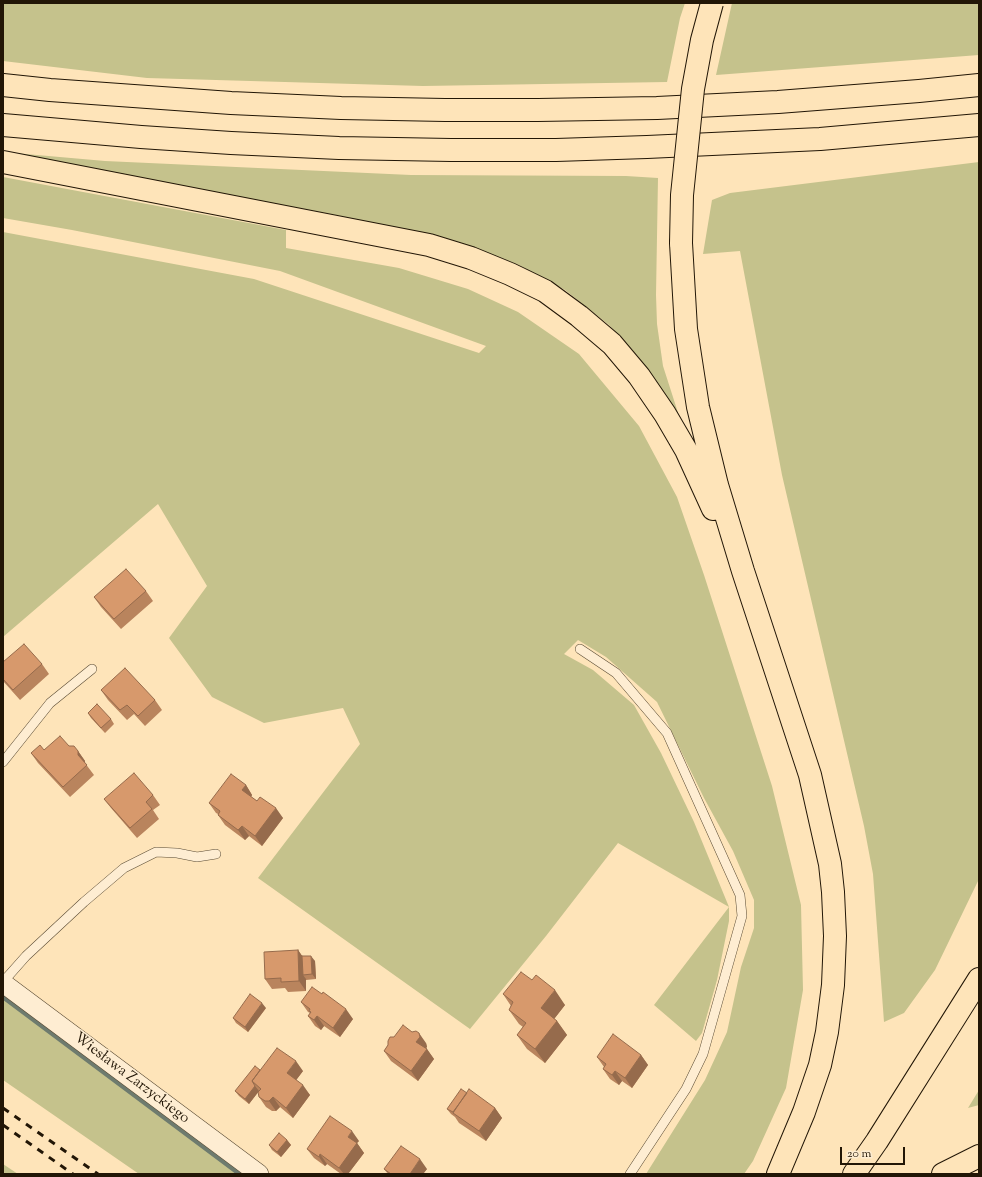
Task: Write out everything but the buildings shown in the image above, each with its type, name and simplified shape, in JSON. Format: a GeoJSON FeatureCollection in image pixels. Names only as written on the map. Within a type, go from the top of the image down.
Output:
{"type":"FeatureCollection","features":[{"type":"Feature","properties":{"kind":"highway"},"geometry":{"type":"LineString","coordinates":[[712,3],[702,40],[693,89],[682,195],[681,243],[686,330],[698,407],[717,485],[743,571],[810,775],[830,864],[833,892],[835,936],[832,985],[824,1045],[820,1064],[804,1112],[778,1174]]}},
{"type":"Feature","properties":{"kind":"highway"},"geometry":{"type":"LineString","coordinates":[[3,85],[50,90],[231,103],[357,108],[538,110],[657,108],[778,102],[912,92],[979,85]]}},
{"type":"Feature","properties":{"kind":"highway"},"geometry":{"type":"LineString","coordinates":[[3,125],[141,138],[338,148],[451,150],[647,148],[812,140],[979,125]]}},
{"type":"Feature","properties":{"kind":"highway"},"geometry":{"type":"LineString","coordinates":[[3,162],[429,245],[471,258],[510,274],[545,291],[579,316],[612,344],[639,376],[665,414],[686,450],[743,571]]}},
{"type":"Feature","properties":{"kind":"highway"},"geometry":{"type":"LineString","coordinates":[[854,1174],[877,1141],[979,979]]}},
{"type":"Feature","properties":{"kind":"highway"},"geometry":{"type":"LineString","coordinates":[[943,1174],[979,1156]]}},
{"type":"Feature","properties":{"kind":"street","name":"Wiesława Zarzyckiego"},"geometry":{"type":"LineString","coordinates":[[3,983],[258,1174]]}},
{"type":"Feature","properties":{"kind":"lane"},"geometry":{"type":"LineString","coordinates":[[580,650],[616,673],[666,733],[740,895],[742,916],[702,1054],[686,1089],[630,1174]]}},
{"type":"Feature","properties":{"kind":"lane"},"geometry":{"type":"LineString","coordinates":[[3,762],[50,703],[92,669]]}},
{"type":"Feature","properties":{"kind":"lane"},"geometry":{"type":"LineString","coordinates":[[3,983],[32,951],[84,902],[124,868],[156,852],[177,853],[197,857],[216,854]]}},
{"type":"Feature","properties":{"kind":"shaded area"},"geometry":{"type":"Polygon","coordinates":[[[3,3],[685,3],[680,18],[667,82],[423,86],[147,78],[3,61],[3,3]]]}},
{"type":"Feature","properties":{"kind":"shaded area"},"geometry":{"type":"Polygon","coordinates":[[[732,3],[979,3],[979,55],[716,75],[732,3]]]}},
{"type":"Feature","properties":{"kind":"shaded area"},"geometry":{"type":"Polygon","coordinates":[[[3,152],[105,161],[411,175],[626,176],[658,178],[657,324],[663,366],[681,422],[664,392],[646,367],[609,325],[565,290],[517,264],[445,239],[341,216],[3,152]]]}},
{"type":"Feature","properties":{"kind":"shaded area"},"geometry":{"type":"Polygon","coordinates":[[[979,162],[979,879],[935,970],[904,1013],[884,1022],[873,874],[864,826],[782,475],[740,251],[703,254],[712,200],[730,193],[979,162]]]}},
{"type":"Feature","properties":{"kind":"shaded area"},"geometry":{"type":"Polygon","coordinates":[[[3,177],[286,230],[286,248],[399,268],[468,289],[518,312],[579,354],[639,426],[677,497],[704,575],[772,786],[801,905],[803,990],[786,1088],[753,1161],[744,1174],[646,1174],[705,1080],[727,1032],[741,967],[754,928],[754,900],[733,851],[704,798],[657,702],[606,657],[578,640],[564,654],[593,670],[634,705],[661,753],[694,822],[729,907],[618,843],[546,936],[470,1029],[258,878],[360,744],[343,708],[264,723],[212,697],[169,638],[207,586],[158,504],[3,637],[3,232],[254,279],[479,353],[486,346],[280,271],[3,218],[3,177]]]}},
{"type":"Feature","properties":{"kind":"shaded area"},"geometry":{"type":"Polygon","coordinates":[[[729,907],[729,921],[717,980],[702,1033],[696,1041],[654,1005],[729,907]]]}},
{"type":"Feature","properties":{"kind":"shaded area"},"geometry":{"type":"Polygon","coordinates":[[[3,983],[259,1174],[139,1174],[3,1080],[3,983]]]}},
{"type":"Feature","properties":{"kind":"shaded area"},"geometry":{"type":"Polygon","coordinates":[[[979,1090],[979,1105],[968,1108],[979,1090]]]}},
{"type":"Feature","properties":{"kind":"shaded area"},"geometry":{"type":"Polygon","coordinates":[[[3,1164],[18,1174],[3,1174],[3,1164]]]}},
{"type":"Feature","properties":{"kind":"waterway"},"geometry":{"type":"LineString","coordinates":[[3,996],[241,1174]]}},
{"type":"Feature","properties":{"kind":"railway"},"geometry":{"type":"LineString","coordinates":[[3,1108],[98,1174]]}},
{"type":"Feature","properties":{"kind":"railway"},"geometry":{"type":"LineString","coordinates":[[3,1125],[73,1174]]}}]}
